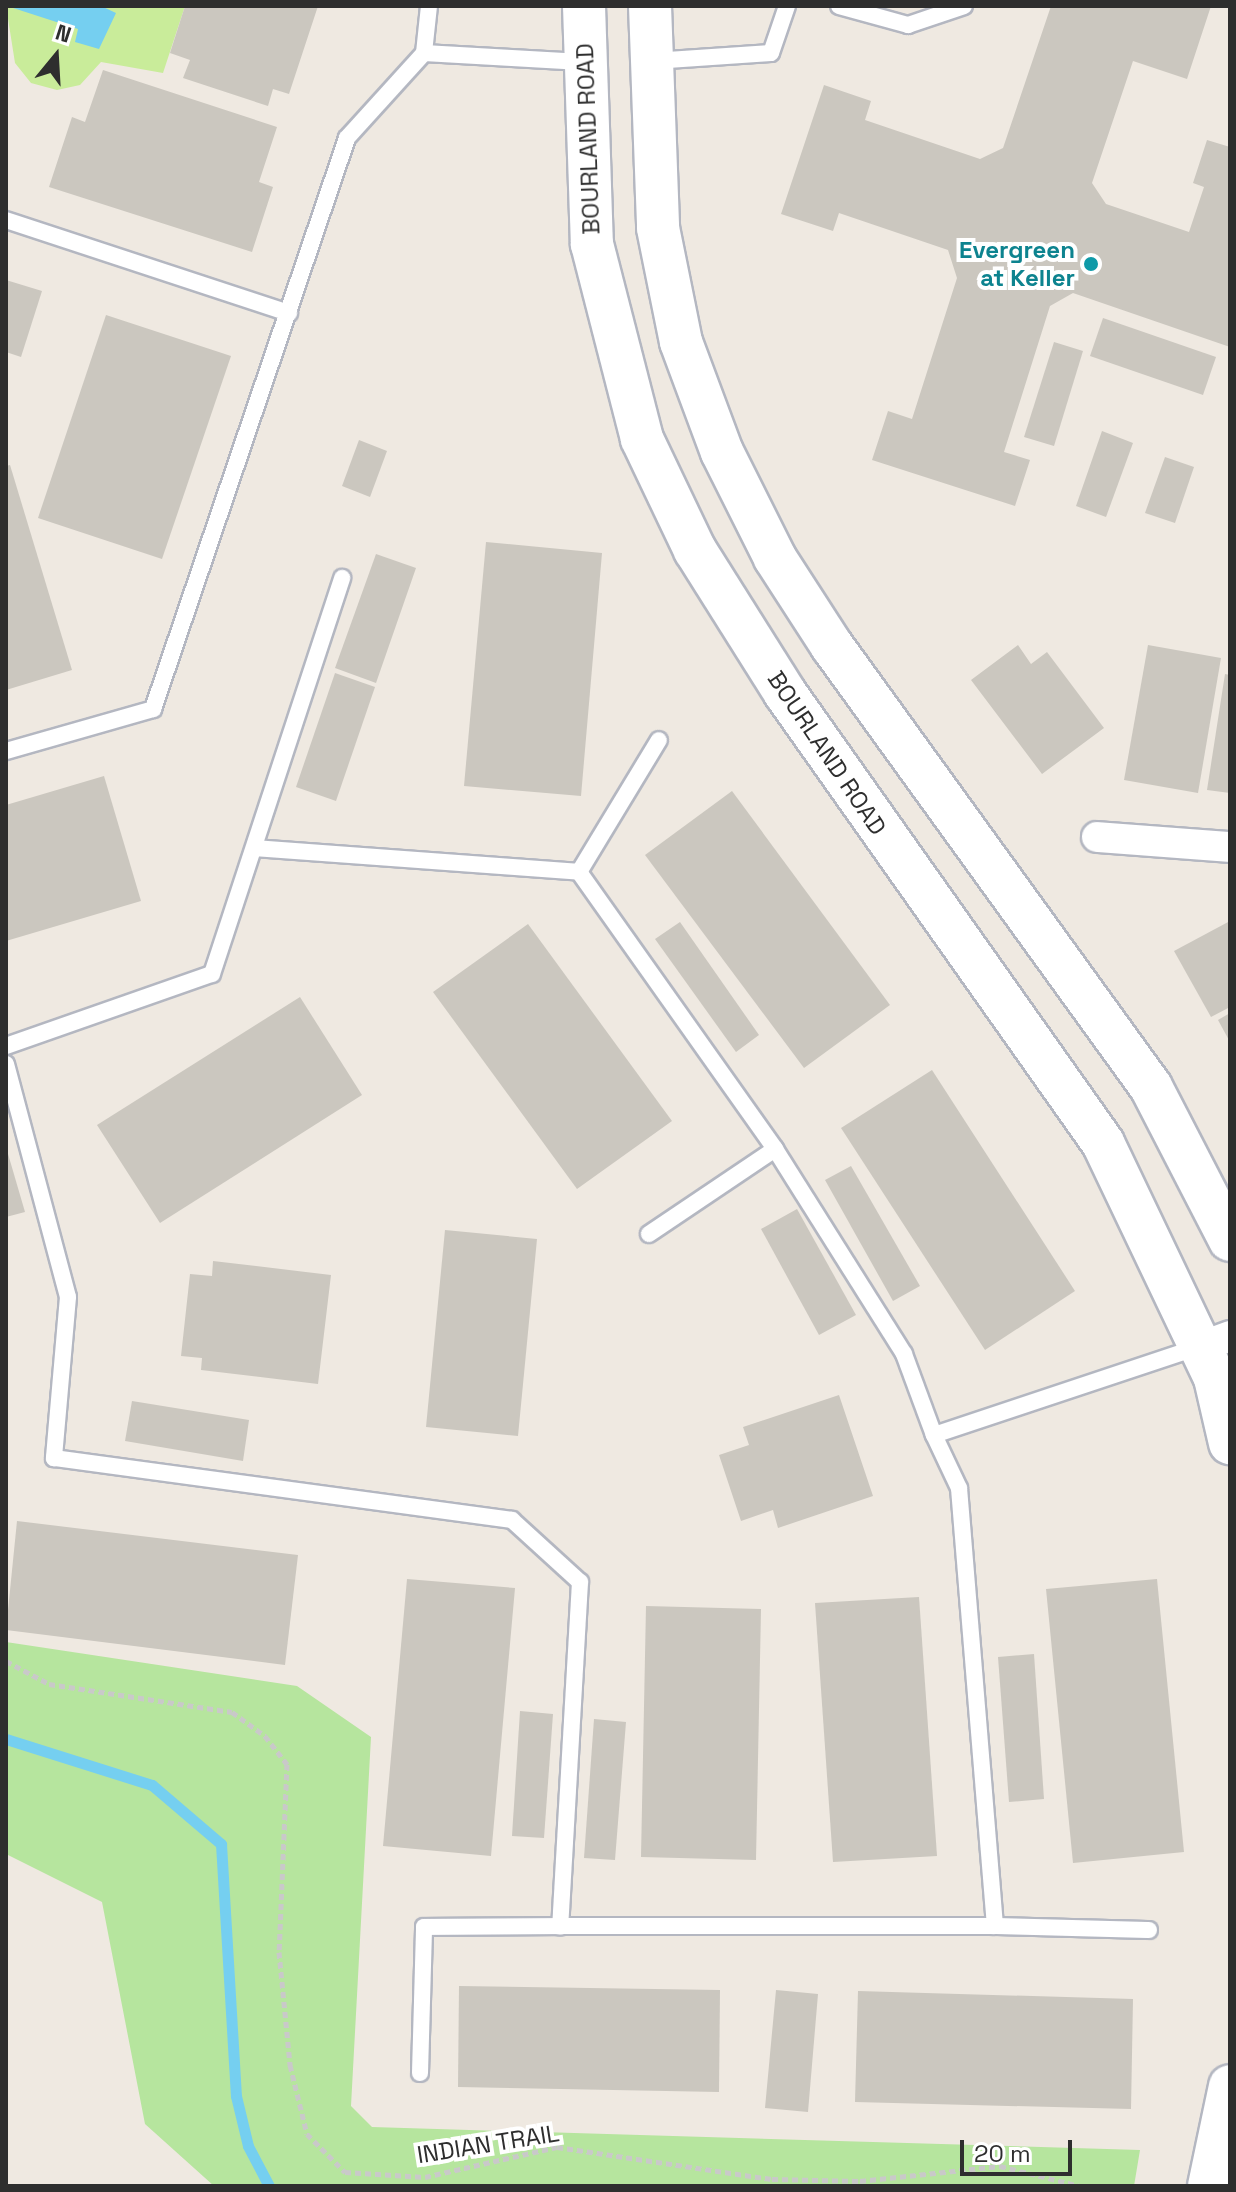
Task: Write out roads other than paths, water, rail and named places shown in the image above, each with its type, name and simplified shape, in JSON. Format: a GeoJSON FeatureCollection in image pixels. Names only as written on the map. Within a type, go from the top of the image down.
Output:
{"type":"FeatureCollection","features":[{"type":"Feature","properties":{"kind":"main road","name":"BOURLAND ROAD"},"geometry":{"type":"LineString","coordinates":[[584,6],[582,62],[590,218],[606,310],[642,439],[695,550],[819,743],[1103,1143],[1215,1341],[1230,1443]]}},
{"type":"Feature","properties":{"kind":"main road"},"geometry":{"type":"LineString","coordinates":[[650,6],[647,62],[658,228],[681,342],[722,452],[775,558],[832,646],[1151,1087],[1230,1240]]}},
{"type":"Feature","properties":{"kind":"main road"},"geometry":{"type":"LineString","coordinates":[[582,62],[647,62]]}},
{"type":"Feature","properties":{"kind":"main road"},"geometry":{"type":"LineString","coordinates":[[1209,2186],[1230,2086]]}},
{"type":"Feature","properties":{"kind":"street"},"geometry":{"type":"LineString","coordinates":[[1097,837],[1230,847]]}},
{"type":"Feature","properties":{"kind":"lane"},"geometry":{"type":"LineString","coordinates":[[6,751],[153,709],[347,138],[424,53],[429,6]]}},
{"type":"Feature","properties":{"kind":"lane"},"geometry":{"type":"LineString","coordinates":[[647,62],[771,53],[787,6]]}},
{"type":"Feature","properties":{"kind":"lane"},"geometry":{"type":"LineString","coordinates":[[839,6],[908,25],[964,6]]}},
{"type":"Feature","properties":{"kind":"lane"},"geometry":{"type":"LineString","coordinates":[[424,53],[582,62]]}},
{"type":"Feature","properties":{"kind":"lane"},"geometry":{"type":"LineString","coordinates":[[6,220],[289,313]]}},
{"type":"Feature","properties":{"kind":"lane"},"geometry":{"type":"LineString","coordinates":[[6,1046],[212,974],[342,578]]}},
{"type":"Feature","properties":{"kind":"lane"},"geometry":{"type":"LineString","coordinates":[[579,872],[659,740]]}},
{"type":"Feature","properties":{"kind":"lane"},"geometry":{"type":"LineString","coordinates":[[255,848],[579,872]]}},
{"type":"Feature","properties":{"kind":"lane"},"geometry":{"type":"LineString","coordinates":[[579,872],[775,1149],[904,1354],[934,1435],[959,1488],[995,1926]]}},
{"type":"Feature","properties":{"kind":"lane"},"geometry":{"type":"LineString","coordinates":[[6,1064],[68,1297],[54,1458],[512,1520],[580,1582],[560,1926]]}},
{"type":"Feature","properties":{"kind":"lane"},"geometry":{"type":"LineString","coordinates":[[649,1234],[775,1149]]}},
{"type":"Feature","properties":{"kind":"lane"},"geometry":{"type":"LineString","coordinates":[[934,1435],[1215,1341]]}},
{"type":"Feature","properties":{"kind":"lane"},"geometry":{"type":"LineString","coordinates":[[420,2073],[424,1927],[995,1926],[1149,1930]]}},
{"type":"Feature","properties":{"kind":"water"},"geometry":{"type":"Polygon","coordinates":[[[7,6],[101,6],[116,13],[99,49],[75,42],[78,29],[7,6]]]}},
{"type":"Feature","properties":{"kind":"waterway"},"geometry":{"type":"LineString","coordinates":[[6,1739],[152,1785],[221,1844],[236,2096],[248,2146],[269,2186]]}},
{"type":"Feature","properties":{"kind":"place","name":"Evergreen at Keller"},"geometry":{"type":"Point","coordinates":[1091,264]}}]}
